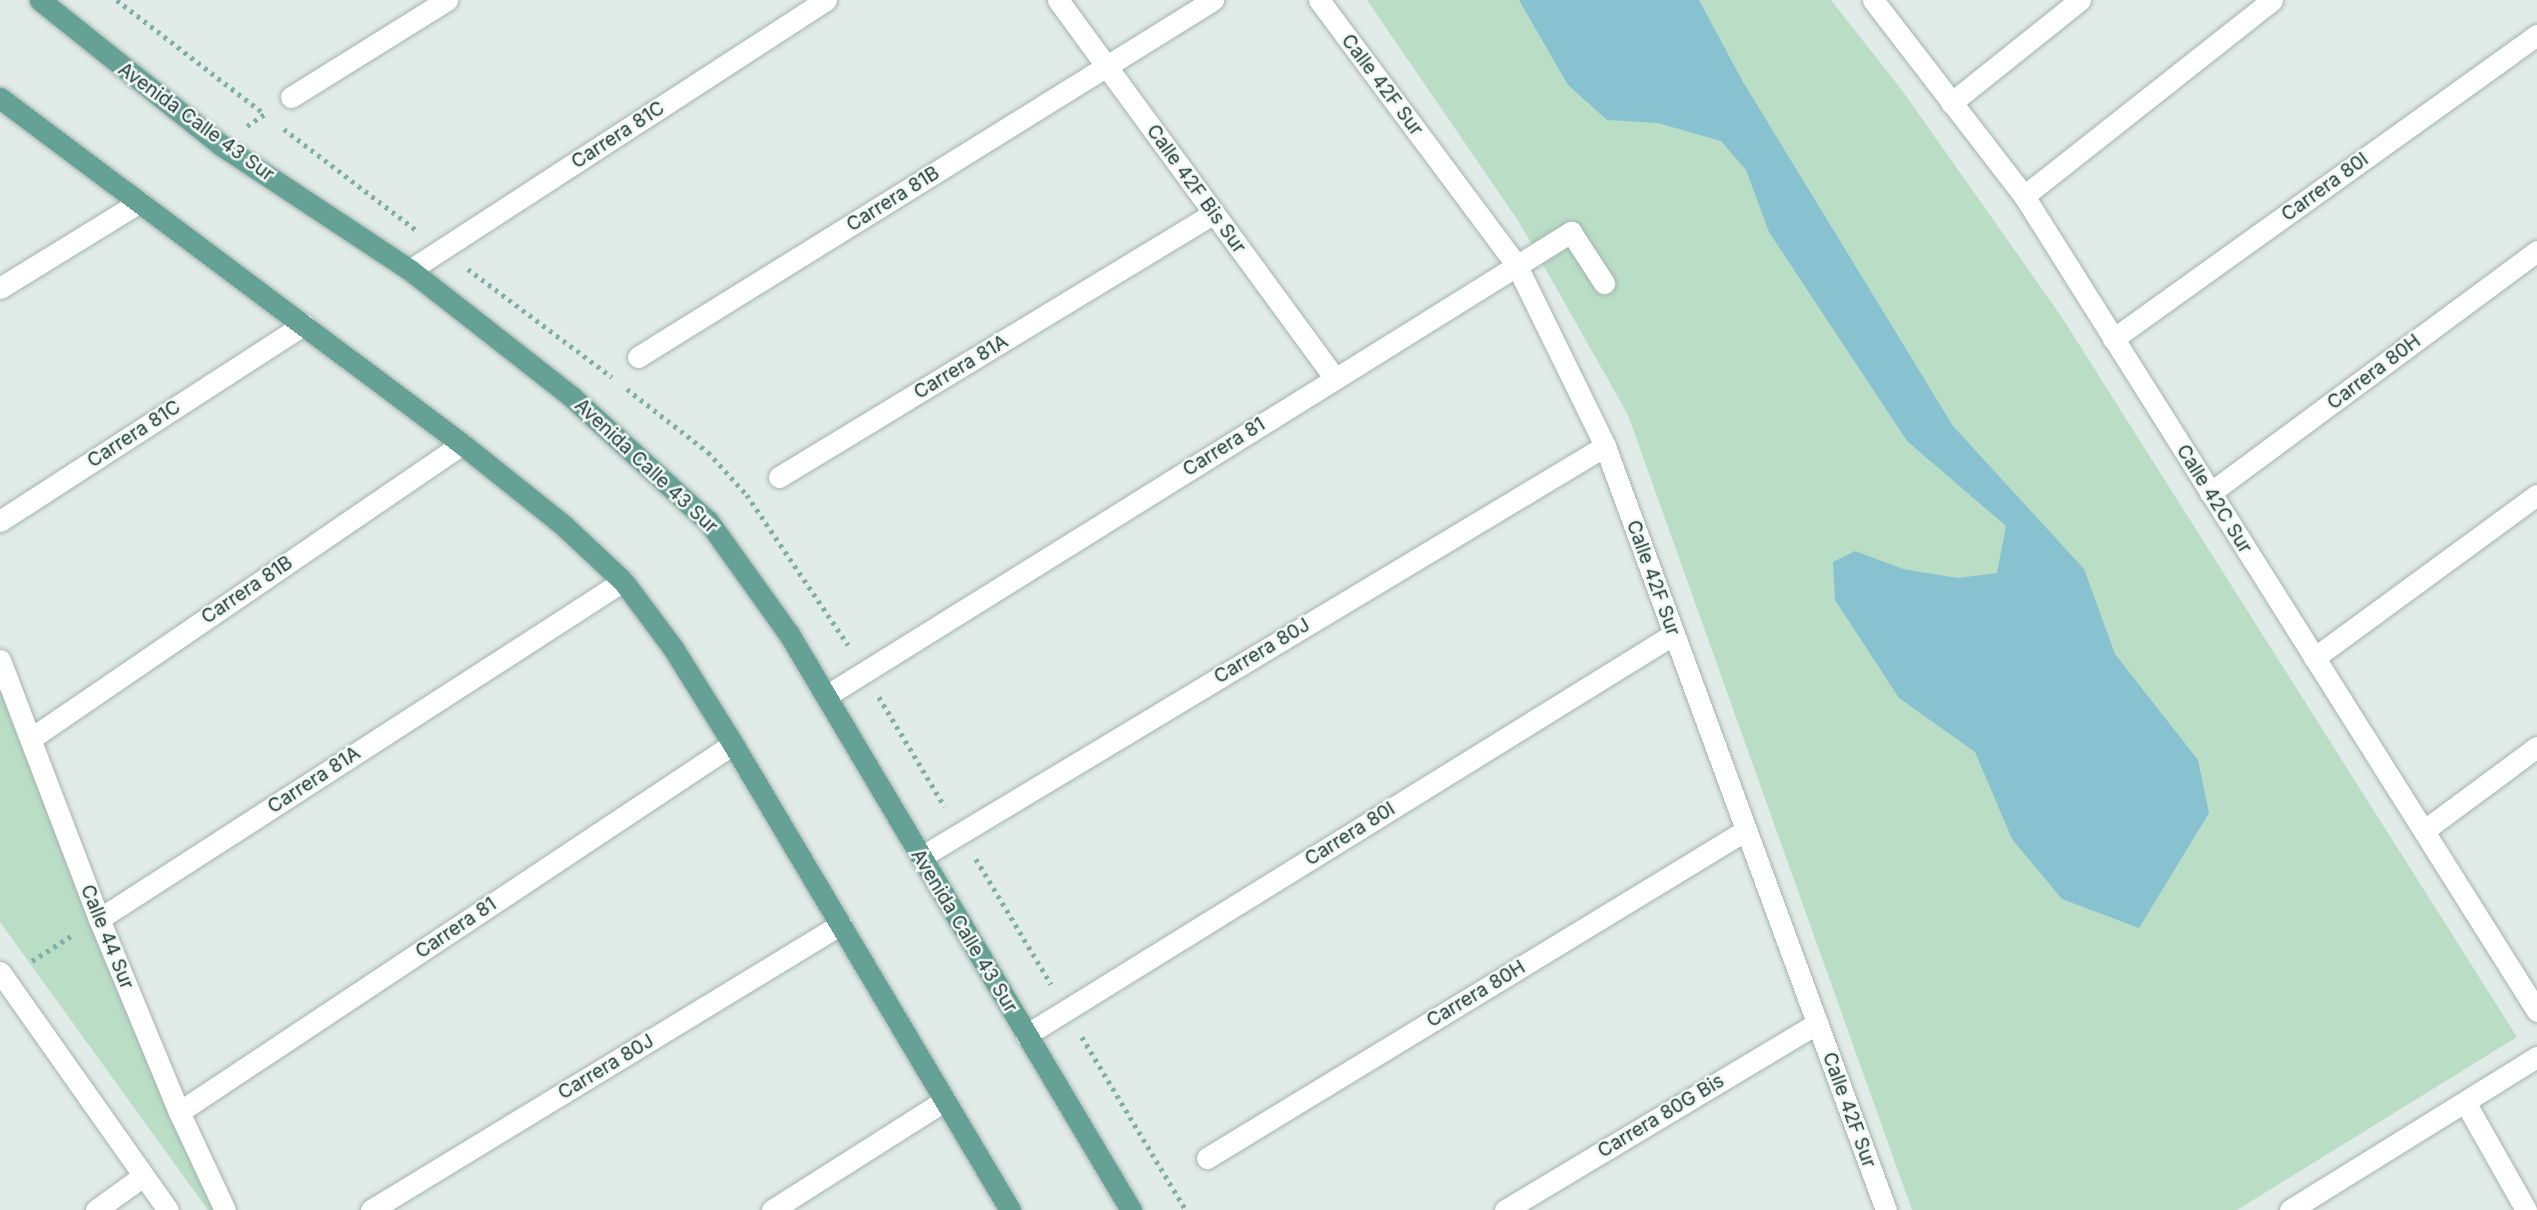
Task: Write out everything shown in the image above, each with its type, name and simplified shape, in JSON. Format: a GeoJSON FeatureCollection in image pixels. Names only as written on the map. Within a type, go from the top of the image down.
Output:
{"type":"FeatureCollection","features":[{"type":"Feature","properties":{"kind":"main road","name":"Avenida Calle 43 Sur"},"geometry":{"type":"LineString","coordinates":[[40,0],[221,145],[410,270],[572,397],[708,521],[748,572],[826,696],[1130,1210]]}},
{"type":"Feature","properties":{"kind":"main road"},"geometry":{"type":"LineString","coordinates":[[0,98],[462,444],[562,524],[623,581],[673,648],[733,744],[1010,1210]]}},
{"type":"Feature","properties":{"kind":"street"},"geometry":{"type":"LineString","coordinates":[[291,97],[447,0]]}},
{"type":"Feature","properties":{"kind":"street","name":"Carrera 81C"},"geometry":{"type":"LineString","coordinates":[[410,270],[826,0]]}},
{"type":"Feature","properties":{"kind":"street","name":"Calle 42F Bis Sur"},"geometry":{"type":"LineString","coordinates":[[1058,0],[1335,378]]}},
{"type":"Feature","properties":{"kind":"street","name":"Carrera 81B"},"geometry":{"type":"LineString","coordinates":[[638,357],[1213,0]]}},
{"type":"Feature","properties":{"kind":"street","name":"Calle 42F Sur"},"geometry":{"type":"LineString","coordinates":[[1319,0],[1517,266],[1605,446],[1886,1210]]}},
{"type":"Feature","properties":{"kind":"street","name":"Calle 42C Sur"},"geometry":{"type":"LineString","coordinates":[[1873,0],[2024,196],[2314,658],[2426,829],[2537,1011]]}},
{"type":"Feature","properties":{"kind":"street"},"geometry":{"type":"LineString","coordinates":[[1951,103],[2080,0]]}},
{"type":"Feature","properties":{"kind":"street"},"geometry":{"type":"LineString","coordinates":[[2024,196],[2272,0]]}},
{"type":"Feature","properties":{"kind":"street","name":"Carrera 80I"},"geometry":{"type":"LineString","coordinates":[[2113,339],[2537,35]]}},
{"type":"Feature","properties":{"kind":"street"},"geometry":{"type":"LineString","coordinates":[[0,288],[140,202]]}},
{"type":"Feature","properties":{"kind":"street","name":"Carrera 81A"},"geometry":{"type":"LineString","coordinates":[[779,477],[1213,213]]}},
{"type":"Feature","properties":{"kind":"street","name":"Carrera 81"},"geometry":{"type":"LineString","coordinates":[[826,696],[1571,232],[1604,283]]}},
{"type":"Feature","properties":{"kind":"street","name":"Carrera 80H"},"geometry":{"type":"LineString","coordinates":[[2210,494],[2537,251]]}},
{"type":"Feature","properties":{"kind":"street","name":"Carrera 81C"},"geometry":{"type":"LineString","coordinates":[[0,521],[304,324]]}},
{"type":"Feature","properties":{"kind":"street","name":"Carrera 81B"},"geometry":{"type":"LineString","coordinates":[[33,737],[462,444]]}},
{"type":"Feature","properties":{"kind":"street","name":"Carrera 80J"},"geometry":{"type":"LineString","coordinates":[[921,857],[1605,446]]}},
{"type":"Feature","properties":{"kind":"street"},"geometry":{"type":"LineString","coordinates":[[2314,658],[2537,495]]}},
{"type":"Feature","properties":{"kind":"street","name":"Carrera 81A"},"geometry":{"type":"LineString","coordinates":[[99,919],[623,581]]}},
{"type":"Feature","properties":{"kind":"street","name":"Carrera 80I"},"geometry":{"type":"LineString","coordinates":[[1026,1035],[1674,634]]}},
{"type":"Feature","properties":{"kind":"street","name":"Calle 44 Sur"},"geometry":{"type":"LineString","coordinates":[[0,660],[33,737],[99,919],[178,1112],[225,1210]]}},
{"type":"Feature","properties":{"kind":"street","name":"Carrera 81"},"geometry":{"type":"LineString","coordinates":[[178,1112],[733,744]]}},
{"type":"Feature","properties":{"kind":"street"},"geometry":{"type":"LineString","coordinates":[[2426,829],[2537,747]]}},
{"type":"Feature","properties":{"kind":"street","name":"Carrera 80H"},"geometry":{"type":"LineString","coordinates":[[1207,1158],[1746,830]]}},
{"type":"Feature","properties":{"kind":"street","name":"Carrera 80J"},"geometry":{"type":"LineString","coordinates":[[371,1210],[841,923]]}},
{"type":"Feature","properties":{"kind":"street"},"geometry":{"type":"LineString","coordinates":[[2,975],[167,1210]]}},
{"type":"Feature","properties":{"kind":"street","name":"Carrera 80G Bis"},"geometry":{"type":"LineString","coordinates":[[1505,1210],[1817,1023]]}},
{"type":"Feature","properties":{"kind":"street"},"geometry":{"type":"LineString","coordinates":[[2297,1208],[2537,1057]]}},
{"type":"Feature","properties":{"kind":"street"},"geometry":{"type":"LineString","coordinates":[[772,1210],[946,1100]]}},
{"type":"Feature","properties":{"kind":"street"},"geometry":{"type":"LineString","coordinates":[[2465,1102],[2526,1210]]}},
{"type":"Feature","properties":{"kind":"street"},"geometry":{"type":"LineString","coordinates":[[96,1210],[143,1176]]}},
{"type":"Feature","properties":{"kind":"path"},"geometry":{"type":"LineString","coordinates":[[221,145],[291,97]]}},
{"type":"Feature","properties":{"kind":"path"},"geometry":{"type":"LineString","coordinates":[[572,397],[638,357]]}},
{"type":"Feature","properties":{"kind":"path"},"geometry":{"type":"LineString","coordinates":[[708,521],[779,477]]}},
{"type":"Feature","properties":{"kind":"path"},"geometry":{"type":"LineString","coordinates":[[2,975],[99,919]]}},
{"type":"Feature","properties":{"kind":"green space"},"geometry":{"type":"Polygon","coordinates":[[[1367,0],[1831,0],[1904,93],[2061,316],[2517,1037],[2237,1210],[1912,1210],[1628,415],[1519,222],[1367,0]]]}},
{"type":"Feature","properties":{"kind":"green space"},"geometry":{"type":"Polygon","coordinates":[[[0,660],[225,1210],[208,1210],[0,922],[0,660]]]}},
{"type":"Feature","properties":{"kind":"water"},"geometry":{"type":"Polygon","coordinates":[[[1519,0],[1699,0],[1743,82],[1953,426],[2084,569],[2115,654],[2198,760],[2209,813],[2139,928],[2062,899],[2012,839],[1975,752],[1899,698],[1835,600],[1833,562],[1855,551],[1903,569],[1958,578],[1997,573],[2006,526],[1907,441],[1769,232],[1746,170],[1721,141],[1658,123],[1607,120],[1568,85],[1519,0]]]}}]}
